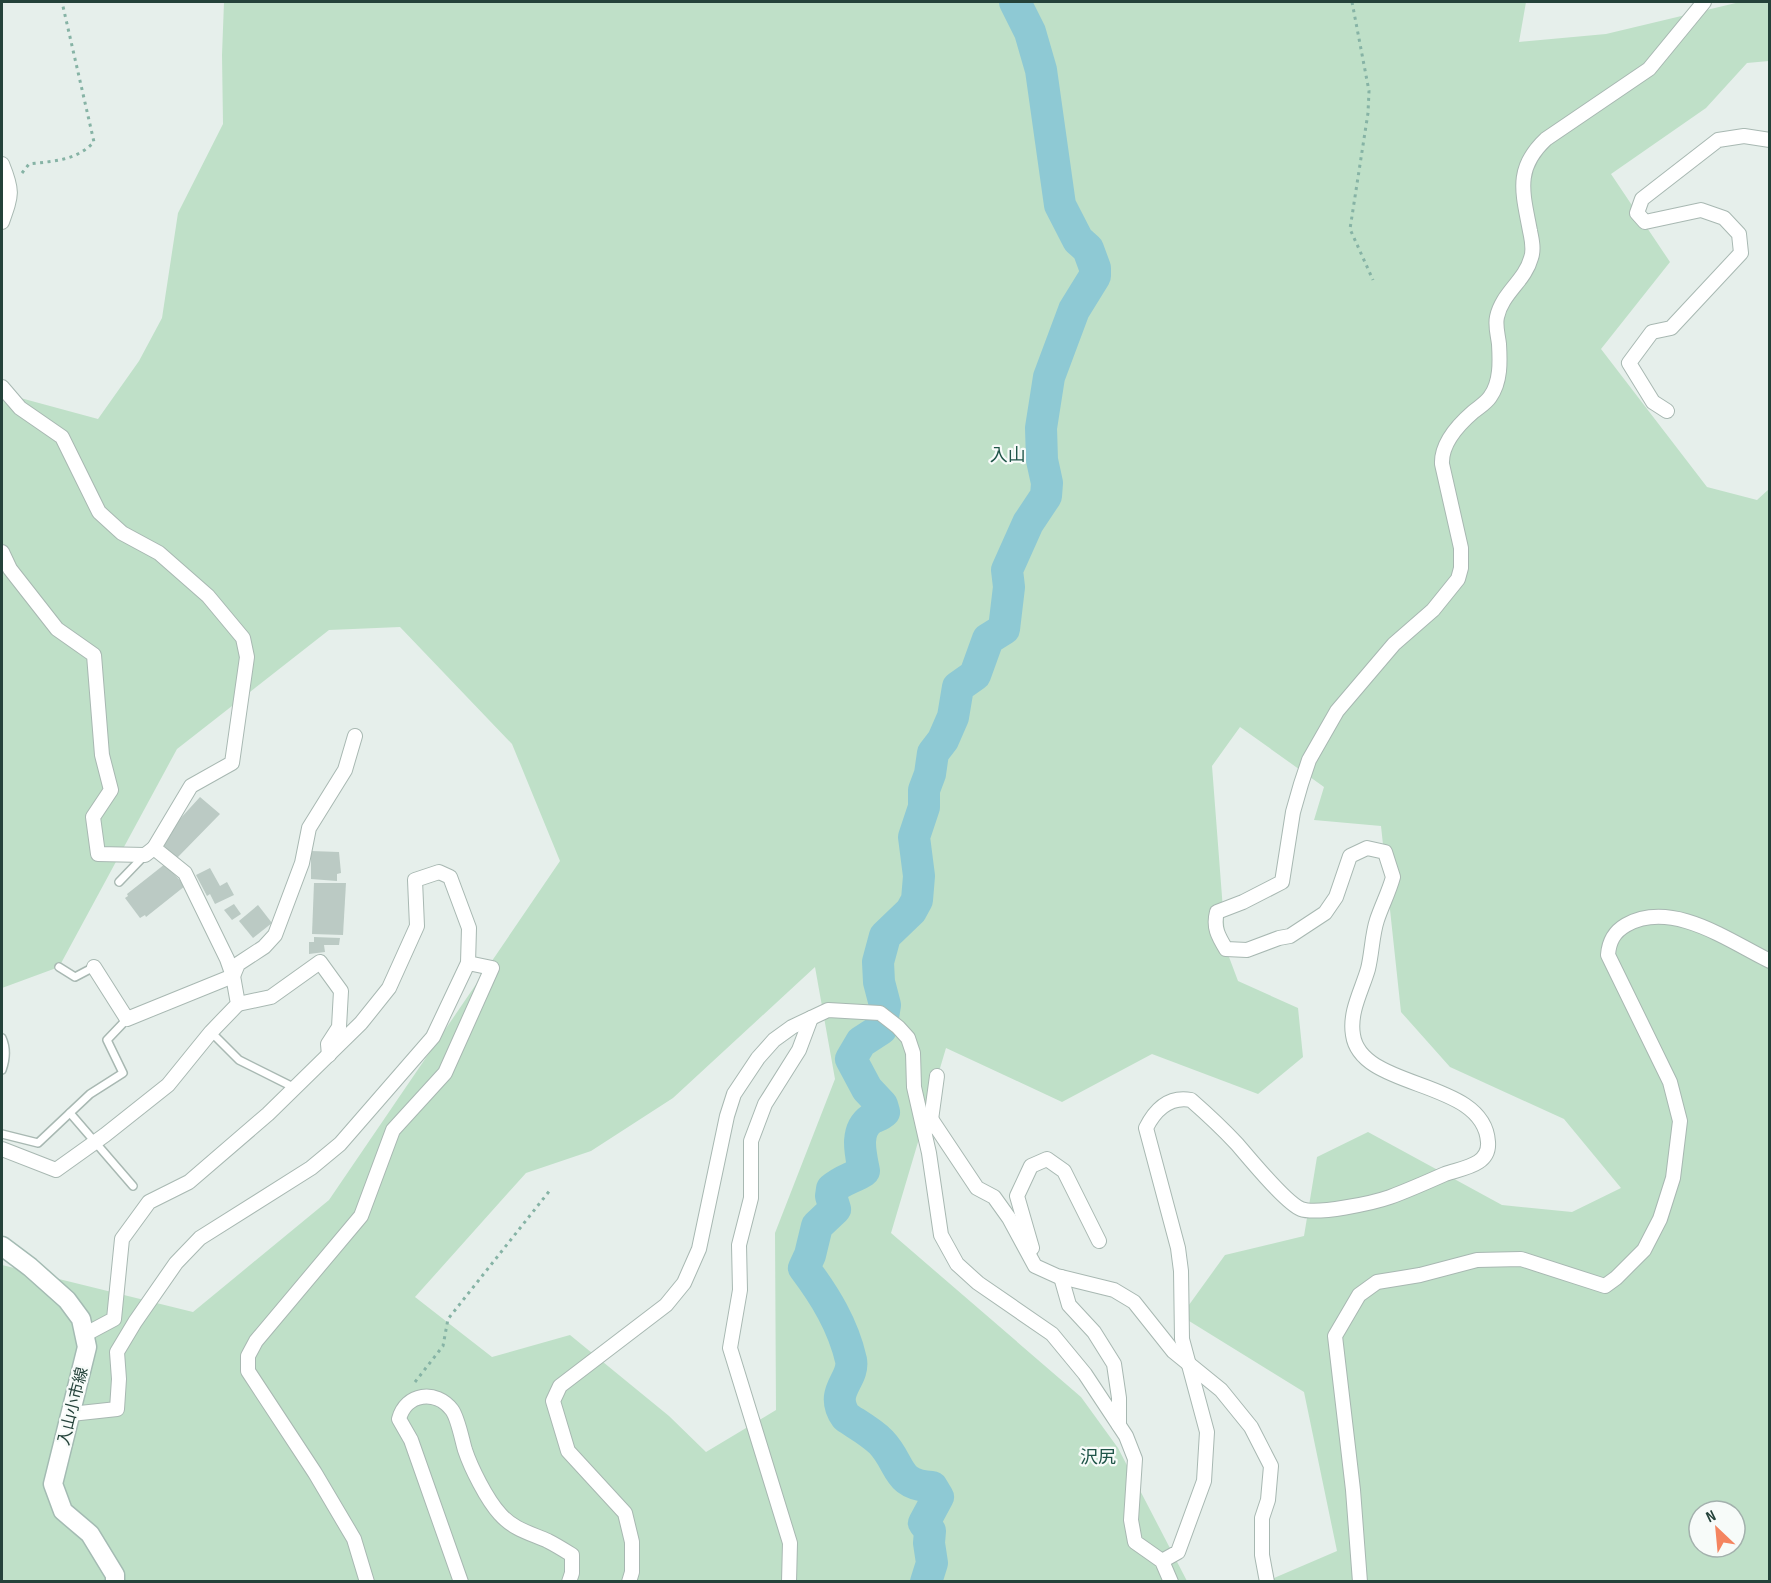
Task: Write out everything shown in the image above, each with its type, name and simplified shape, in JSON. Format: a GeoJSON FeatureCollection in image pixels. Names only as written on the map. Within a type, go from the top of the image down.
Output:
{"type":"FeatureCollection","features":[{"type":"Feature","properties":{"kind":"main road","name":"入山小市線"},"geometry":{"type":"LineString","coordinates":[[2,1246],[67,1299],[81,1319],[87,1347],[53,1484],[63,1511],[90,1534],[115,1575],[115,1581]]}},
{"type":"Feature","properties":{"kind":"street"},"geometry":{"type":"LineString","coordinates":[[1162,1560],[1178,1552],[1204,1481],[1207,1431],[1182,1339],[1181,1271],[1178,1248],[1146,1128],[1151,1117],[1170,1101],[1181,1098],[1191,1100],[1291,1201],[1307,1211],[1320,1211],[1388,1198],[1450,1172],[1471,1166],[1484,1157],[1488,1150],[1487,1134],[1475,1113],[1463,1104],[1430,1088],[1389,1073],[1375,1065],[1364,1055],[1353,1037],[1354,1010],[1368,970],[1377,921],[1393,877],[1385,852],[1367,848],[1350,856],[1336,897],[1325,913],[1290,936],[1247,950],[1226,949],[1216,931],[1215,921],[1217,912],[1243,902],[1282,882],[1293,812],[1301,784],[1310,760],[1337,711],[1394,644],[1432,610],[1458,579],[1461,568],[1461,548],[1442,464],[1442,452],[1460,423],[1490,398],[1496,386],[1500,365],[1496,320],[1498,312],[1504,298],[1526,271],[1532,258],[1531,237],[1522,197],[1522,184],[1524,172],[1533,152],[1546,139],[1649,69],[1704,2]]}},
{"type":"Feature","properties":{"kind":"street"},"geometry":{"type":"LineString","coordinates":[[1667,411],[1653,402],[1629,363],[1652,332],[1671,328],[1741,253],[1739,234],[1724,218],[1701,210],[1645,222],[1637,213],[1642,199],[1718,140],[1744,136],[1765,139],[1770,149]]}},
{"type":"Feature","properties":{"kind":"street"},"geometry":{"type":"LineString","coordinates":[[2,164],[13,183],[10,201],[2,222]]}},
{"type":"Feature","properties":{"kind":"street"},"geometry":{"type":"LineString","coordinates":[[2,198],[13,183]]}},
{"type":"Feature","properties":{"kind":"street"},"geometry":{"type":"LineString","coordinates":[[2,387],[20,408],[62,437],[99,512],[122,533],[159,553],[208,596],[243,638],[247,657],[232,763],[190,786],[150,851]]}},
{"type":"Feature","properties":{"kind":"street"},"geometry":{"type":"LineString","coordinates":[[2,552],[10,569],[57,629],[94,655],[102,755],[111,790],[93,817],[98,854],[150,851],[185,873],[233,976],[238,1004]]}},
{"type":"Feature","properties":{"kind":"street"},"geometry":{"type":"LineString","coordinates":[[94,967],[127,1019],[233,976],[238,964],[264,947],[275,936],[302,863],[309,828],[345,770],[354,736]]}},
{"type":"Feature","properties":{"kind":"street"},"geometry":{"type":"LineString","coordinates":[[71,1414],[117,1408],[119,1379],[117,1352],[176,1263],[200,1238],[311,1168],[340,1144],[433,1037],[468,963],[469,928],[450,877],[439,872],[415,880],[417,926],[388,988],[361,1023],[268,1114],[189,1182],[149,1202],[122,1239],[114,1319],[84,1335]]}},
{"type":"Feature","properties":{"kind":"street"},"geometry":{"type":"LineString","coordinates":[[1360,1581],[1353,1491],[1335,1336],[1359,1295],[1377,1282],[1420,1275],[1477,1260],[1521,1259],[1605,1286],[1616,1278],[1644,1250],[1660,1219],[1673,1178],[1680,1121],[1670,1082],[1608,955],[1612,938],[1622,927],[1641,919],[1655,916],[1667,917],[1702,927],[1770,961]]}},
{"type":"Feature","properties":{"kind":"street"},"geometry":{"type":"LineString","coordinates":[[2,1149],[56,1170],[168,1085],[211,1032],[238,1004],[271,997],[320,962],[341,991],[339,1027],[328,1044],[329,1055]]}},
{"type":"Feature","properties":{"kind":"street"},"geometry":{"type":"LineString","coordinates":[[367,1581],[354,1539],[315,1473],[248,1371],[248,1356],[256,1341],[361,1216],[393,1130],[446,1073],[492,968],[468,963]]}},
{"type":"Feature","properties":{"kind":"street"},"geometry":{"type":"LineString","coordinates":[[629,1581],[632,1572],[632,1542],[625,1513],[568,1451],[553,1401],[555,1394],[560,1386],[666,1305],[684,1283],[699,1249],[734,1094],[758,1058],[774,1040],[828,1010],[880,1013],[908,1038],[913,1053],[914,1088],[928,1147],[941,1235],[957,1264],[978,1283],[1052,1334],[1085,1374],[1126,1436],[1135,1460],[1131,1520],[1135,1542],[1162,1560],[1171,1581]]}},
{"type":"Feature","properties":{"kind":"street"},"geometry":{"type":"LineString","coordinates":[[789,1581],[789,1543],[730,1348],[740,1290],[739,1245],[751,1198],[750,1141],[765,1104],[799,1050],[811,1018]]}},
{"type":"Feature","properties":{"kind":"street"},"geometry":{"type":"LineString","coordinates":[[928,1147],[937,1076]]}},
{"type":"Feature","properties":{"kind":"street"},"geometry":{"type":"LineString","coordinates":[[931,1119],[978,1188],[994,1197],[1009,1218],[1035,1266],[1061,1277],[1114,1290],[1134,1302],[1173,1351],[1221,1390],[1251,1427],[1271,1466],[1268,1500],[1262,1518],[1262,1555],[1267,1581]]}},
{"type":"Feature","properties":{"kind":"street"},"geometry":{"type":"LineString","coordinates":[[1027,1253],[1032,1248],[1017,1196],[1031,1166],[1047,1159],[1064,1171],[1099,1241]]}},
{"type":"Feature","properties":{"kind":"street"},"geometry":{"type":"LineString","coordinates":[[1061,1277],[1069,1305],[1094,1332],[1114,1364],[1119,1398],[1119,1426]]}},
{"type":"Feature","properties":{"kind":"street"},"geometry":{"type":"LineString","coordinates":[[461,1581],[411,1440],[399,1419],[406,1405],[421,1396],[432,1396],[453,1411],[467,1458],[500,1514],[519,1530],[548,1541],[572,1555],[572,1573],[569,1581]]}},
{"type":"Feature","properties":{"kind":"lane"},"geometry":{"type":"LineString","coordinates":[[119,882],[150,851]]}},
{"type":"Feature","properties":{"kind":"lane"},"geometry":{"type":"LineString","coordinates":[[59,968],[75,977],[94,967]]}},
{"type":"Feature","properties":{"kind":"lane"},"geometry":{"type":"LineString","coordinates":[[2,1134],[38,1143],[90,1094],[123,1073],[107,1040],[127,1019]]}},
{"type":"Feature","properties":{"kind":"lane"},"geometry":{"type":"LineString","coordinates":[[211,1032],[239,1060],[295,1088]]}},
{"type":"Feature","properties":{"kind":"lane"},"geometry":{"type":"LineString","coordinates":[[2,1038],[6,1060],[2,1070]]}},
{"type":"Feature","properties":{"kind":"lane"},"geometry":{"type":"LineString","coordinates":[[70,1113],[133,1186]]}},
{"type":"Feature","properties":{"kind":"path"},"geometry":{"type":"LineString","coordinates":[[13,183],[29,164],[69,159],[88,149],[94,142],[62,2]]}},
{"type":"Feature","properties":{"kind":"path"},"geometry":{"type":"LineString","coordinates":[[1352,2],[1369,91],[1368,113],[1350,230],[1373,280]]}},
{"type":"Feature","properties":{"kind":"path"},"geometry":{"type":"LineString","coordinates":[[410,1388],[443,1346],[448,1319],[550,1190]]}},
{"type":"Feature","properties":{"kind":"green space"},"geometry":{"type":"Polygon","coordinates":[[[224,2],[1526,2],[1519,42],[1606,34],[1740,2],[1769,2],[1769,61],[1747,63],[1706,108],[1611,174],[1670,262],[1601,349],[1707,487],[1757,500],[1769,489],[1769,1581],[1267,1581],[1337,1551],[1304,1392],[1181,1316],[1225,1255],[1304,1236],[1317,1157],[1368,1132],[1502,1205],[1572,1212],[1621,1188],[1564,1119],[1450,1067],[1401,1012],[1381,826],[1314,820],[1324,787],[1240,727],[1212,766],[1226,949],[1238,981],[1298,1008],[1303,1057],[1258,1094],[1152,1054],[1062,1102],[946,1048],[891,1233],[1081,1397],[1118,1448],[1187,1581],[2,1581],[2,1265],[193,1312],[329,1200],[560,861],[512,744],[400,627],[329,630],[177,749],[59,967],[2,988],[2,393],[98,419],[139,361],[162,318],[178,213],[223,124],[224,2]],[[815,967],[673,1098],[591,1151],[526,1173],[415,1297],[492,1357],[570,1335],[669,1416],[706,1452],[776,1410],[775,1233],[835,1079],[815,967]]]}},
{"type":"Feature","properties":{"kind":"building"},"geometry":{"type":"Polygon","coordinates":[[[200,797],[220,814],[177,858],[162,844],[172,833],[169,831],[200,797]]]}},
{"type":"Feature","properties":{"kind":"building"},"geometry":{"type":"Polygon","coordinates":[[[311,851],[339,852],[341,873],[337,874],[337,881],[311,879],[311,851]]]}},
{"type":"Feature","properties":{"kind":"building"},"geometry":{"type":"Polygon","coordinates":[[[165,864],[185,886],[146,917],[145,915],[140,918],[125,898],[165,864]]]}},
{"type":"Feature","properties":{"kind":"building"},"geometry":{"type":"Polygon","coordinates":[[[210,868],[220,886],[227,882],[234,895],[215,904],[210,894],[207,896],[196,875],[210,868]]]}},
{"type":"Feature","properties":{"kind":"building"},"geometry":{"type":"Polygon","coordinates":[[[314,883],[346,883],[343,935],[312,934],[314,883]]]}},
{"type":"Feature","properties":{"kind":"building"},"geometry":{"type":"Polygon","coordinates":[[[234,904],[241,914],[232,920],[224,910],[234,904]]]}},
{"type":"Feature","properties":{"kind":"building"},"geometry":{"type":"Polygon","coordinates":[[[258,905],[272,923],[253,938],[239,921],[258,905]]]}},
{"type":"Feature","properties":{"kind":"building"},"geometry":{"type":"Polygon","coordinates":[[[314,937],[340,938],[339,945],[324,945],[325,952],[309,954],[309,942],[314,942],[314,937]]]}},
{"type":"Feature","properties":{"kind":"waterway"},"geometry":{"type":"LineString","coordinates":[[926,1582],[932,1563],[930,1531],[924,1523],[938,1497],[932,1487],[920,1485],[905,1478],[881,1442],[846,1417],[840,1400],[851,1367],[848,1347],[832,1311],[804,1268],[810,1255],[817,1226],[835,1209],[831,1196],[832,1189],[864,1171],[860,1144],[862,1130],[871,1119],[884,1112],[882,1105],[867,1089],[851,1059],[861,1042],[881,1029],[885,1005],[879,982],[878,962],[885,936],[911,911],[917,900],[919,876],[914,837],[924,807],[924,790],[930,774],[933,753],[943,740],[953,717],[958,687],[975,675],[988,639],[1004,629],[1009,587],[1007,570],[1028,523],[1046,496],[1047,483],[1042,460],[1041,428],[1049,377],[1074,310],[1095,276],[1095,268],[1088,249],[1078,240],[1060,205],[1041,70],[1030,32],[1015,2]]}},
{"type":"Feature","properties":{"kind":"district","name":"入山"},"geometry":{"type":"Point","coordinates":[1008,455]}},
{"type":"Feature","properties":{"kind":"district","name":"沢尻"},"geometry":{"type":"Point","coordinates":[1098,1457]}}]}
